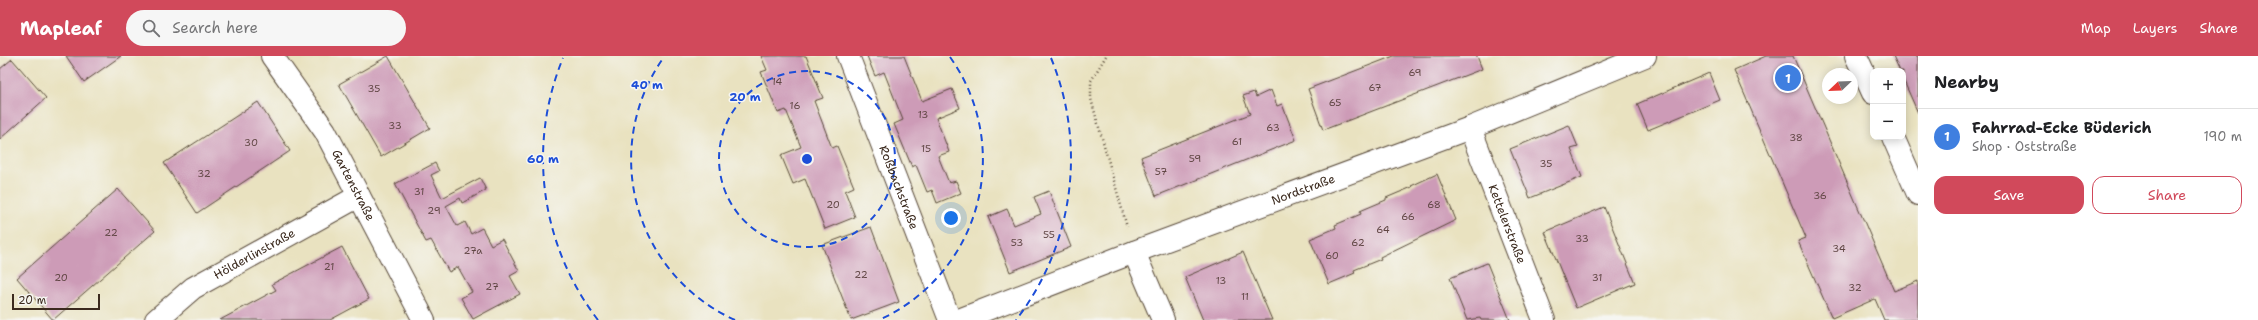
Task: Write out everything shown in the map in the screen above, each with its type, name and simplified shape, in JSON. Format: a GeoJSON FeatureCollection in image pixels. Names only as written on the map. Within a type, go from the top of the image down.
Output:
{"type":"FeatureCollection","features":[{"type":"Feature","properties":{"kind":"street","name":"Gartenstraße"},"geometry":{"type":"LineString","coordinates":[[272,56],[325,131],[424,320]]}},
{"type":"Feature","properties":{"kind":"street","name":"Roßbachstraße"},"geometry":{"type":"LineString","coordinates":[[848,56],[950,320]]}},
{"type":"Feature","properties":{"kind":"street","name":"Nordstraße"},"geometry":{"type":"LineString","coordinates":[[959,320],[1134,252],[1470,128],[1646,56]]}},
{"type":"Feature","properties":{"kind":"street"},"geometry":{"type":"LineString","coordinates":[[1856,56],[1870,86]]}},
{"type":"Feature","properties":{"kind":"street","name":"Kettelerstraße"},"geometry":{"type":"LineString","coordinates":[[1470,128],[1544,320]]}},
{"type":"Feature","properties":{"kind":"street"},"geometry":{"type":"LineString","coordinates":[[1894,140],[1918,194]]}},
{"type":"Feature","properties":{"kind":"street","name":"Hölderlinstraße"},"geometry":{"type":"LineString","coordinates":[[156,320],[193,288],[359,196]]}},
{"type":"Feature","properties":{"kind":"street"},"geometry":{"type":"LineString","coordinates":[[1134,252],[1163,320]]}},
{"type":"Feature","properties":{"kind":"path"},"geometry":{"type":"LineString","coordinates":[[1106,56],[1091,81],[1091,99],[1098,130],[1134,252]]}},
{"type":"Feature","properties":{"kind":"building"},"geometry":{"type":"Polygon","coordinates":[[[66,56],[121,56],[84,82],[66,56]]]}},
{"type":"Feature","properties":{"kind":"building"},"geometry":{"type":"Polygon","coordinates":[[[388,56],[430,128],[381,157],[339,84],[388,56]]]}},
{"type":"Feature","properties":{"kind":"building"},"geometry":{"type":"Polygon","coordinates":[[[761,56],[806,56],[823,98],[814,101],[832,148],[837,146],[854,187],[845,191],[855,217],[825,229],[805,179],[793,184],[781,155],[801,147],[786,110],[778,113],[761,72],[767,70],[761,56]]]}},
{"type":"Feature","properties":{"kind":"building"},"geometry":{"type":"Polygon","coordinates":[[[867,56],[904,56],[922,101],[952,89],[960,108],[936,118],[949,152],[938,156],[949,183],[956,181],[961,193],[937,203],[932,190],[927,192],[916,165],[912,167],[894,124],[903,120],[884,72],[875,76],[867,56]]]}},
{"type":"Feature","properties":{"kind":"building"},"geometry":{"type":"Polygon","coordinates":[[[1394,56],[1477,56],[1482,69],[1323,130],[1308,89],[1394,56]]]}},
{"type":"Feature","properties":{"kind":"building"},"geometry":{"type":"Polygon","coordinates":[[[1766,56],[1793,56],[1894,291],[1918,281],[1918,320],[1884,320],[1875,299],[1832,318],[1798,241],[1806,238],[1734,70],[1766,56]]]}},
{"type":"Feature","properties":{"kind":"building"},"geometry":{"type":"Polygon","coordinates":[[[1893,56],[1918,56],[1918,113],[1906,86],[1906,68],[1899,68],[1893,56]]]}},
{"type":"Feature","properties":{"kind":"building"},"geometry":{"type":"Polygon","coordinates":[[[12,59],[46,98],[0,139],[0,69],[12,59]]]}},
{"type":"Feature","properties":{"kind":"building"},"geometry":{"type":"Polygon","coordinates":[[[1709,73],[1720,100],[1648,130],[1637,104],[1709,73]]]}},
{"type":"Feature","properties":{"kind":"building"},"geometry":{"type":"Polygon","coordinates":[[[1271,90],[1277,106],[1282,104],[1296,140],[1156,196],[1141,157],[1250,114],[1243,96],[1254,92],[1256,97],[1271,90]]]}},
{"type":"Feature","properties":{"kind":"building"},"geometry":{"type":"Polygon","coordinates":[[[258,102],[290,151],[197,213],[164,163],[258,102]]]}},
{"type":"Feature","properties":{"kind":"building"},"geometry":{"type":"Polygon","coordinates":[[[1569,125],[1578,147],[1571,149],[1582,177],[1530,198],[1510,149],[1569,125]]]}},
{"type":"Feature","properties":{"kind":"building"},"geometry":{"type":"Polygon","coordinates":[[[435,163],[439,171],[431,175],[442,198],[480,178],[486,190],[462,203],[460,198],[446,206],[457,226],[465,222],[471,234],[482,228],[491,245],[502,239],[519,271],[510,276],[520,294],[473,319],[461,298],[472,292],[458,267],[449,272],[431,240],[426,242],[395,184],[435,163]]]}},
{"type":"Feature","properties":{"kind":"building"},"geometry":{"type":"Polygon","coordinates":[[[1437,174],[1456,220],[1380,257],[1381,259],[1354,270],[1355,273],[1329,284],[1310,239],[1336,228],[1335,225],[1361,214],[1360,211],[1386,200],[1386,198],[1437,174]]]}},
{"type":"Feature","properties":{"kind":"building"},"geometry":{"type":"Polygon","coordinates":[[[118,189],[155,231],[53,320],[17,278],[118,189]]]}},
{"type":"Feature","properties":{"kind":"building"},"geometry":{"type":"Polygon","coordinates":[[[1049,191],[1071,247],[1010,272],[988,217],[1007,209],[1014,225],[1041,214],[1034,197],[1049,191]]]}},
{"type":"Feature","properties":{"kind":"building"},"geometry":{"type":"Polygon","coordinates":[[[1604,207],[1635,283],[1576,308],[1545,232],[1604,207]]]}},
{"type":"Feature","properties":{"kind":"building"},"geometry":{"type":"Polygon","coordinates":[[[871,227],[899,302],[851,320],[822,245],[871,227]]]}},
{"type":"Feature","properties":{"kind":"building"},"geometry":{"type":"Polygon","coordinates":[[[342,247],[369,299],[330,320],[220,320],[276,290],[272,284],[342,247]]]}},
{"type":"Feature","properties":{"kind":"building"},"geometry":{"type":"Polygon","coordinates":[[[1243,252],[1272,320],[1203,320],[1185,277],[1243,252]]]}},
{"type":"Feature","properties":{"kind":"building"},"geometry":{"type":"Polygon","coordinates":[[[1487,263],[1510,320],[1481,320],[1480,318],[1467,320],[1450,278],[1487,263]]]}},
{"type":"Feature","properties":{"kind":"place","name":"Fahrrad-Ecke Büderich"},"geometry":{"type":"Point","coordinates":[1788,78]}}]}
